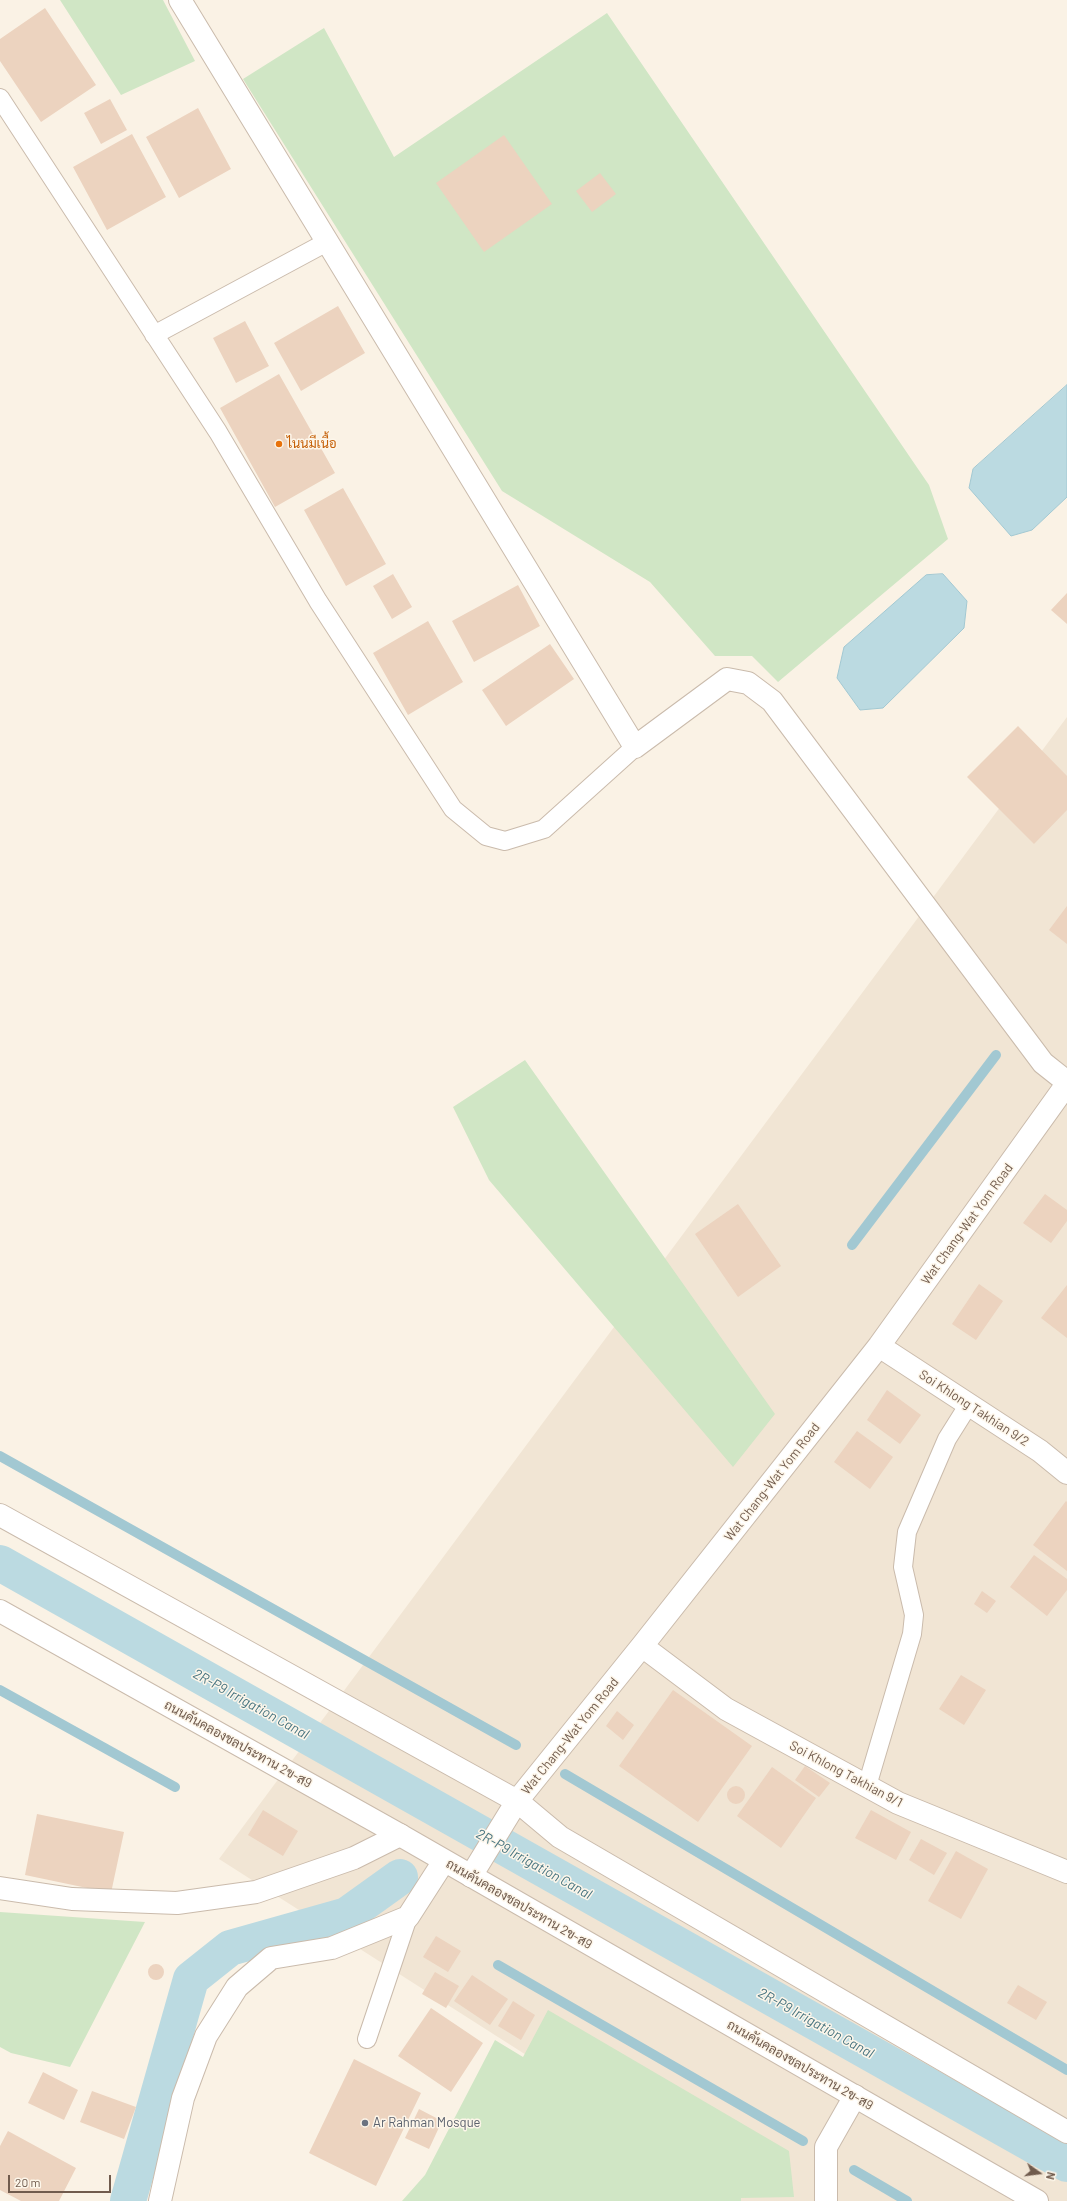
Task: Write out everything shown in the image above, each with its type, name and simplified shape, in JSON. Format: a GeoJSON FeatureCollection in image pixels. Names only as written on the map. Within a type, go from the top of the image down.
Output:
{"type":"FeatureCollection","features":[{"type":"Feature","properties":{"kind":"street"},"geometry":{"type":"LineString","coordinates":[[180,0],[635,747],[727,679],[748,683],[772,701],[1043,1063],[1067,1083]]}},
{"type":"Feature","properties":{"kind":"street","name":"Wat Chang-Wat Yom Road"},"geometry":{"type":"LineString","coordinates":[[476,1869],[511,1810],[879,1346],[1067,1083]]}},
{"type":"Feature","properties":{"kind":"street","name":"Soi Khlong Takhian 9/2"},"geometry":{"type":"LineString","coordinates":[[879,1346],[1040,1451],[1067,1473]]}},
{"type":"Feature","properties":{"kind":"street"},"geometry":{"type":"LineString","coordinates":[[0,1515],[560,1837],[1067,2132]]}},
{"type":"Feature","properties":{"kind":"street","name":"ถนนคันคลองชลประทาน 2ข-ส9"},"geometry":{"type":"LineString","coordinates":[[0,1611],[444,1861],[476,1869],[854,2096],[1037,2201]]}},
{"type":"Feature","properties":{"kind":"street","name":"Soi Khlong Takhian 9/1"},"geometry":{"type":"LineString","coordinates":[[642,1646],[726,1709],[898,1803],[1067,1872]]}},
{"type":"Feature","properties":{"kind":"street"},"geometry":{"type":"LineString","coordinates":[[0,1888],[72,1899],[177,1903],[256,1892],[354,1858],[400,1835]]}},
{"type":"Feature","properties":{"kind":"street"},"geometry":{"type":"LineString","coordinates":[[160,2201],[183,2098],[206,2036],[237,1987],[271,1958],[332,1948],[408,1917],[444,1861]]}},
{"type":"Feature","properties":{"kind":"street"},"geometry":{"type":"LineString","coordinates":[[826,2201],[826,2147],[854,2096]]}},
{"type":"Feature","properties":{"kind":"lane"},"geometry":{"type":"LineString","coordinates":[[0,98],[218,432],[318,601],[453,809],[486,836],[505,841],[544,829],[635,747]]}},
{"type":"Feature","properties":{"kind":"lane"},"geometry":{"type":"LineString","coordinates":[[154,335],[327,242]]}},
{"type":"Feature","properties":{"kind":"lane"},"geometry":{"type":"LineString","coordinates":[[867,1786],[912,1634],[914,1615],[903,1567],[907,1532],[946,1439],[969,1404]]}},
{"type":"Feature","properties":{"kind":"lane"},"geometry":{"type":"LineString","coordinates":[[367,2039],[408,1917]]}},
{"type":"Feature","properties":{"kind":"shaded area"},"geometry":{"type":"Polygon","coordinates":[[[1067,717],[1067,2201],[714,2201],[719,2178],[219,1859],[1067,717]]]}},
{"type":"Feature","properties":{"kind":"green space"},"geometry":{"type":"Polygon","coordinates":[[[60,0],[163,0],[195,61],[121,95],[60,0]]]}},
{"type":"Feature","properties":{"kind":"green space"},"geometry":{"type":"Polygon","coordinates":[[[607,13],[929,485],[948,539],[778,682],[752,656],[715,656],[650,582],[502,491],[243,79],[324,28],[394,157],[607,13]]]}},
{"type":"Feature","properties":{"kind":"green space"},"geometry":{"type":"Polygon","coordinates":[[[525,1060],[775,1414],[733,1467],[489,1180],[453,1107],[525,1060]]]}},
{"type":"Feature","properties":{"kind":"green space"},"geometry":{"type":"Polygon","coordinates":[[[0,1912],[145,1922],[70,2067],[11,2053],[0,2047],[0,1912]]]}},
{"type":"Feature","properties":{"kind":"green space"},"geometry":{"type":"Polygon","coordinates":[[[548,2010],[789,2151],[794,2197],[741,2198],[741,2201],[402,2201],[425,2175],[495,2040],[523,2057],[548,2010]]]}},
{"type":"Feature","properties":{"kind":"water"},"geometry":{"type":"Polygon","coordinates":[[[1067,385],[1067,497],[1032,530],[1011,536],[969,488],[973,469],[1067,385]]]}},
{"type":"Feature","properties":{"kind":"water"},"geometry":{"type":"Polygon","coordinates":[[[943,574],[967,601],[964,628],[883,708],[860,710],[837,678],[844,647],[926,575],[943,574]]]}},
{"type":"Feature","properties":{"kind":"building"},"geometry":{"type":"Polygon","coordinates":[[[45,8],[96,85],[41,122],[0,61],[0,39],[45,8]]]}},
{"type":"Feature","properties":{"kind":"building"},"geometry":{"type":"Polygon","coordinates":[[[110,99],[127,130],[101,144],[84,113],[110,99]]]}},
{"type":"Feature","properties":{"kind":"building"},"geometry":{"type":"Polygon","coordinates":[[[198,108],[231,169],[179,198],[146,137],[198,108]]]}},
{"type":"Feature","properties":{"kind":"building"},"geometry":{"type":"Polygon","coordinates":[[[132,134],[166,197],[107,230],[73,167],[132,134]]]}},
{"type":"Feature","properties":{"kind":"building"},"geometry":{"type":"Polygon","coordinates":[[[504,135],[552,204],[484,252],[436,183],[504,135]]]}},
{"type":"Feature","properties":{"kind":"building"},"geometry":{"type":"Polygon","coordinates":[[[600,173],[616,194],[592,212],[576,191],[600,173]]]}},
{"type":"Feature","properties":{"kind":"building"},"geometry":{"type":"Polygon","coordinates":[[[338,306],[365,353],[301,391],[274,343],[338,306]]]}},
{"type":"Feature","properties":{"kind":"building"},"geometry":{"type":"Polygon","coordinates":[[[245,321],[269,366],[236,383],[213,338],[245,321]]]}},
{"type":"Feature","properties":{"kind":"building"},"geometry":{"type":"Polygon","coordinates":[[[279,374],[335,473],[275,507],[220,408],[279,374]]]}},
{"type":"Feature","properties":{"kind":"building"},"geometry":{"type":"Polygon","coordinates":[[[343,488],[386,564],[346,586],[304,510],[343,488]]]}},
{"type":"Feature","properties":{"kind":"building"},"geometry":{"type":"Polygon","coordinates":[[[393,574],[412,607],[392,619],[373,586],[393,574]]]}},
{"type":"Feature","properties":{"kind":"building"},"geometry":{"type":"Polygon","coordinates":[[[518,585],[540,626],[474,662],[452,621],[518,585]]]}},
{"type":"Feature","properties":{"kind":"building"},"geometry":{"type":"Polygon","coordinates":[[[1067,593],[1067,624],[1051,610],[1067,593]]]}},
{"type":"Feature","properties":{"kind":"building"},"geometry":{"type":"Polygon","coordinates":[[[428,621],[463,682],[408,715],[373,653],[428,621]]]}},
{"type":"Feature","properties":{"kind":"building"},"geometry":{"type":"Polygon","coordinates":[[[550,644],[574,679],[506,726],[482,690],[550,644]]]}},
{"type":"Feature","properties":{"kind":"building"},"geometry":{"type":"Polygon","coordinates":[[[1018,726],[1067,776],[1067,810],[1034,844],[967,777],[1018,726]]]}},
{"type":"Feature","properties":{"kind":"building"},"geometry":{"type":"Polygon","coordinates":[[[1067,906],[1067,944],[1049,930],[1067,906]]]}},
{"type":"Feature","properties":{"kind":"building"},"geometry":{"type":"Polygon","coordinates":[[[1045,1194],[1067,1210],[1067,1221],[1051,1243],[1023,1223],[1045,1194]]]}},
{"type":"Feature","properties":{"kind":"building"},"geometry":{"type":"Polygon","coordinates":[[[738,1204],[781,1266],[738,1297],[695,1234],[738,1204]]]}},
{"type":"Feature","properties":{"kind":"building"},"geometry":{"type":"Polygon","coordinates":[[[979,1284],[1003,1301],[976,1340],[952,1324],[979,1284]]]}},
{"type":"Feature","properties":{"kind":"building"},"geometry":{"type":"Polygon","coordinates":[[[1067,1285],[1067,1338],[1041,1318],[1067,1285]]]}},
{"type":"Feature","properties":{"kind":"building"},"geometry":{"type":"Polygon","coordinates":[[[887,1390],[921,1415],[900,1444],[867,1420],[887,1390]]]}},
{"type":"Feature","properties":{"kind":"building"},"geometry":{"type":"Polygon","coordinates":[[[857,1431],[893,1457],[870,1489],[834,1462],[857,1431]]]}},
{"type":"Feature","properties":{"kind":"building"},"geometry":{"type":"Polygon","coordinates":[[[1066,1501],[1067,1502],[1067,1571],[1033,1545],[1066,1501]]]}},
{"type":"Feature","properties":{"kind":"building"},"geometry":{"type":"Polygon","coordinates":[[[1034,1555],[1067,1579],[1067,1590],[1047,1616],[1010,1587],[1034,1555]]]}},
{"type":"Feature","properties":{"kind":"building"},"geometry":{"type":"Polygon","coordinates":[[[982,1591],[996,1601],[987,1613],[974,1604],[982,1591]]]}},
{"type":"Feature","properties":{"kind":"building"},"geometry":{"type":"Polygon","coordinates":[[[961,1675],[986,1690],[964,1725],[939,1709],[961,1675]]]}},
{"type":"Feature","properties":{"kind":"building"},"geometry":{"type":"Polygon","coordinates":[[[673,1690],[752,1746],[698,1822],[619,1766],[673,1690]]]}},
{"type":"Feature","properties":{"kind":"building"},"geometry":{"type":"Polygon","coordinates":[[[617,1711],[634,1725],[623,1740],[606,1726],[617,1711]]]}},
{"type":"Feature","properties":{"kind":"building"},"geometry":{"type":"Polygon","coordinates":[[[805,1766],[830,1783],[819,1797],[795,1780],[805,1766]]]}},
{"type":"Feature","properties":{"kind":"building"},"geometry":{"type":"Polygon","coordinates":[[[772,1767],[816,1798],[781,1848],[737,1816],[772,1767]]]}},
{"type":"Feature","properties":{"kind":"building"},"geometry":{"type":"Polygon","coordinates":[[[736,1786],[742,1789],[745,1795],[742,1801],[736,1804],[730,1801],[727,1795],[730,1789],[736,1786]]]}},
{"type":"Feature","properties":{"kind":"building"},"geometry":{"type":"Polygon","coordinates":[[[263,1810],[298,1831],[283,1856],[248,1835],[263,1810]]]}},
{"type":"Feature","properties":{"kind":"building"},"geometry":{"type":"Polygon","coordinates":[[[871,1810],[911,1832],[896,1860],[855,1838],[871,1810]]]}},
{"type":"Feature","properties":{"kind":"building"},"geometry":{"type":"Polygon","coordinates":[[[37,1814],[124,1832],[111,1893],[25,1875],[37,1814]]]}},
{"type":"Feature","properties":{"kind":"building"},"geometry":{"type":"Polygon","coordinates":[[[921,1839],[947,1853],[934,1875],[909,1860],[921,1839]]]}},
{"type":"Feature","properties":{"kind":"building"},"geometry":{"type":"Polygon","coordinates":[[[956,1851],[988,1869],[961,1919],[928,1901],[956,1851]]]}},
{"type":"Feature","properties":{"kind":"building"},"geometry":{"type":"Polygon","coordinates":[[[436,1936],[461,1951],[448,1972],[423,1957],[436,1936]]]}},
{"type":"Feature","properties":{"kind":"building"},"geometry":{"type":"Polygon","coordinates":[[[156,1964],[162,1966],[164,1972],[162,1978],[156,1980],[150,1978],[148,1972],[150,1966],[156,1964]]]}},
{"type":"Feature","properties":{"kind":"building"},"geometry":{"type":"Polygon","coordinates":[[[435,1972],[459,1986],[446,2008],[422,1994],[435,1972]]]}},
{"type":"Feature","properties":{"kind":"building"},"geometry":{"type":"Polygon","coordinates":[[[472,1975],[508,1999],[490,2025],[454,2001],[472,1975]]]}},
{"type":"Feature","properties":{"kind":"building"},"geometry":{"type":"Polygon","coordinates":[[[1018,1985],[1047,2002],[1036,2020],[1007,2003],[1018,1985]]]}},
{"type":"Feature","properties":{"kind":"building"},"geometry":{"type":"Polygon","coordinates":[[[513,2001],[535,2015],[521,2040],[498,2026],[513,2001]]]}},
{"type":"Feature","properties":{"kind":"building"},"geometry":{"type":"Polygon","coordinates":[[[431,2008],[483,2043],[451,2092],[398,2056],[431,2008]]]}},
{"type":"Feature","properties":{"kind":"building","name":"Ar Rahman Mosque"},"geometry":{"type":"Polygon","coordinates":[[[354,2059],[421,2093],[376,2186],[309,2153],[354,2059]]]}},
{"type":"Feature","properties":{"kind":"building"},"geometry":{"type":"Polygon","coordinates":[[[43,2072],[78,2090],[64,2120],[28,2103],[43,2072]]]}},
{"type":"Feature","properties":{"kind":"building"},"geometry":{"type":"Polygon","coordinates":[[[92,2091],[136,2107],[124,2139],[80,2122],[92,2091]]]}},
{"type":"Feature","properties":{"kind":"building"},"geometry":{"type":"Polygon","coordinates":[[[419,2109],[442,2121],[429,2149],[405,2138],[419,2109]]]}},
{"type":"Feature","properties":{"kind":"building"},"geometry":{"type":"Polygon","coordinates":[[[8,2131],[76,2168],[59,2201],[21,2201],[0,2190],[0,2146],[8,2131]]]}},
{"type":"Feature","properties":{"kind":"waterway"},"geometry":{"type":"LineString","coordinates":[[852,1245],[996,1055]]}},
{"type":"Feature","properties":{"kind":"waterway"},"geometry":{"type":"LineString","coordinates":[[0,1456],[516,1745]]}},
{"type":"Feature","properties":{"kind":"waterway","name":"2R-P9 Irrigation Canal"},"geometry":{"type":"LineString","coordinates":[[0,1563],[1067,2164]]}},
{"type":"Feature","properties":{"kind":"waterway"},"geometry":{"type":"LineString","coordinates":[[0,1690],[175,1787]]}},
{"type":"Feature","properties":{"kind":"waterway"},"geometry":{"type":"LineString","coordinates":[[565,1774],[1067,2070]]}},
{"type":"Feature","properties":{"kind":"waterway"},"geometry":{"type":"LineString","coordinates":[[128,2201],[191,1979],[230,1948],[347,1915],[400,1877]]}},
{"type":"Feature","properties":{"kind":"waterway"},"geometry":{"type":"LineString","coordinates":[[498,1965],[803,2141]]}},
{"type":"Feature","properties":{"kind":"waterway"},"geometry":{"type":"LineString","coordinates":[[854,2170],[907,2201]]}},
{"type":"Feature","properties":{"kind":"place","name":"ไนนมีเนื้อ"},"geometry":{"type":"Point","coordinates":[279,444]}},
{"type":"Feature","properties":{"kind":"place","name":"Ar Rahman Mosque"},"geometry":{"type":"Point","coordinates":[365,2123]}}]}
